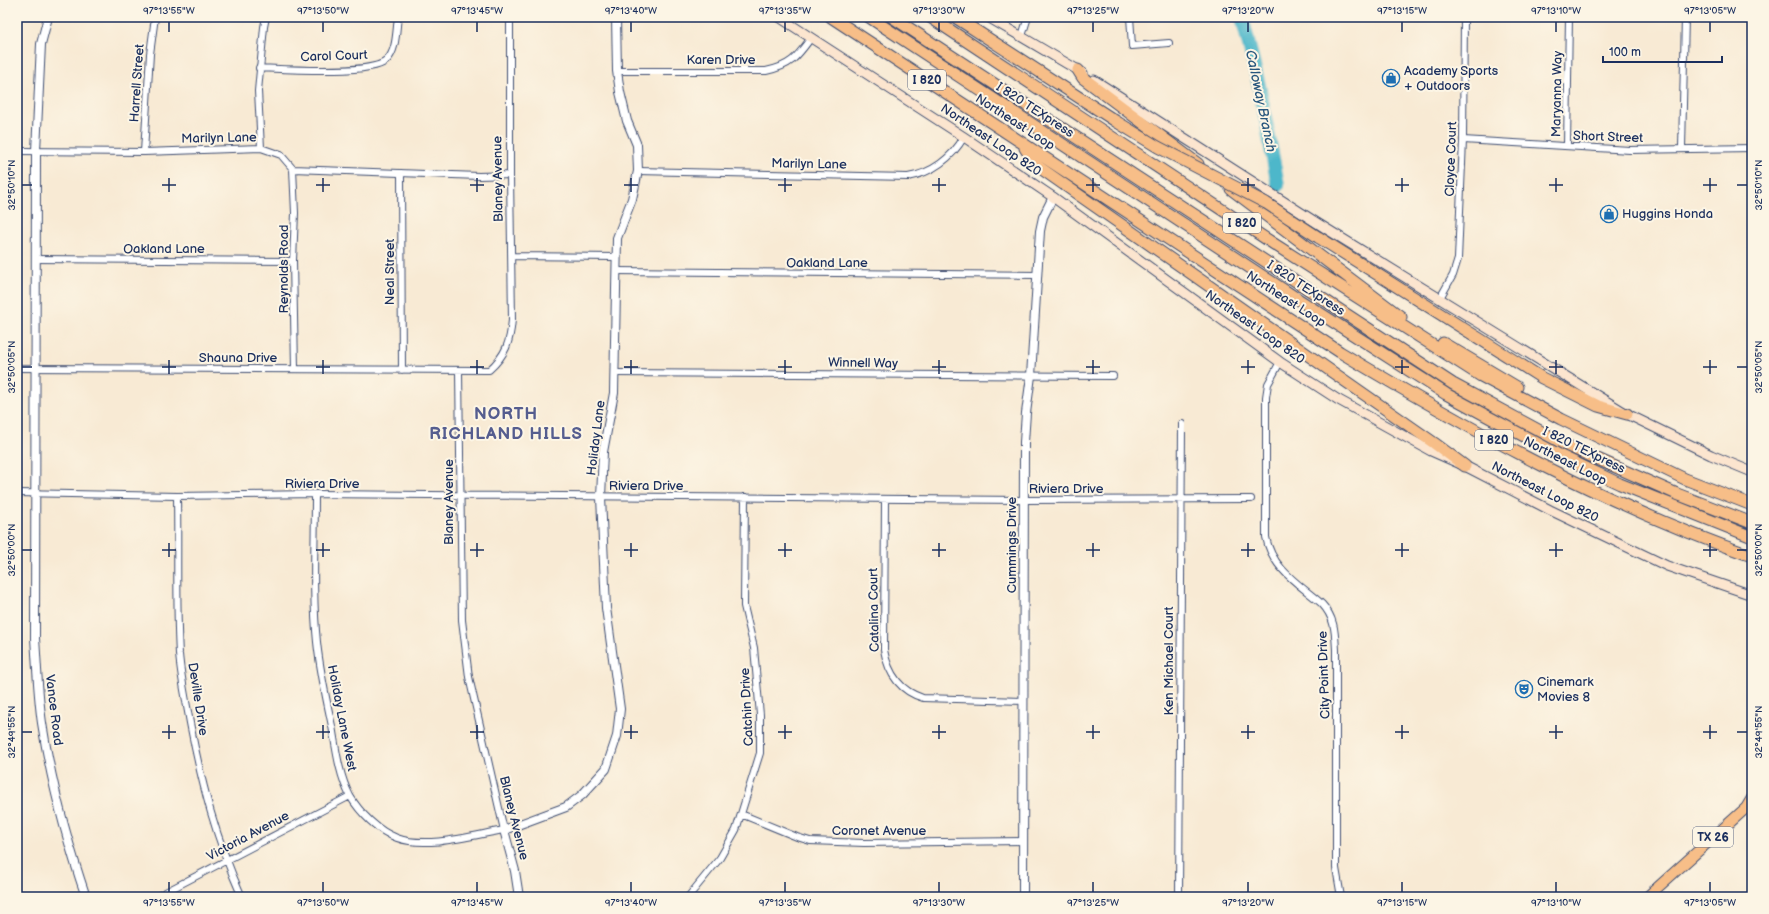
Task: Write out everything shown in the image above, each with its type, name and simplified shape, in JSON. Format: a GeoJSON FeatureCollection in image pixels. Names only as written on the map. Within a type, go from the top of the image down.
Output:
{"type":"FeatureCollection","features":[{"type":"Feature","properties":{"kind":"highway","name":"Northeast Loop"},"geometry":{"type":"LineString","coordinates":[[831,17],[1340,352],[1391,383],[1484,434],[1599,494],[1665,523],[1752,556]]}},
{"type":"Feature","properties":{"kind":"highway","name":"I 820 TEXpress"},"geometry":{"type":"LineString","coordinates":[[869,17],[1286,291],[1446,394],[1563,457],[1620,484],[1752,537]]}},
{"type":"Feature","properties":{"kind":"highway","name":"I 820 TEXpress"},"geometry":{"type":"LineString","coordinates":[[892,17],[1453,384],[1589,455],[1677,494],[1752,523]]}},
{"type":"Feature","properties":{"kind":"highway","name":"I 820"},"geometry":{"type":"LineString","coordinates":[[930,17],[1274,244],[1481,376],[1561,419],[1685,479],[1752,505]]}},
{"type":"Feature","properties":{"kind":"highway"},"geometry":{"type":"LineString","coordinates":[[955,17],[1117,122],[1158,147],[1266,203],[1542,378],[1598,406],[1627,414]]}},
{"type":"Feature","properties":{"kind":"highway"},"geometry":{"type":"LineString","coordinates":[[1078,70],[1082,78],[1405,320],[1551,408],[1561,419]]}},
{"type":"Feature","properties":{"kind":"highway"},"geometry":{"type":"LineString","coordinates":[[1022,144],[1036,165],[1465,466]]}},
{"type":"Feature","properties":{"kind":"main road","name":"Northeast Loop 820"},"geometry":{"type":"LineString","coordinates":[[779,17],[964,137],[1053,197],[1280,362],[1337,399],[1395,432],[1550,510],[1667,566],[1752,595]]}},
{"type":"Feature","properties":{"kind":"main road"},"geometry":{"type":"LineString","coordinates":[[988,17],[1078,70],[1317,223],[1627,414],[1711,455],[1752,472]]}},
{"type":"Feature","properties":{"kind":"main road","name":"TX 26"},"geometry":{"type":"LineString","coordinates":[[1647,897],[1750,809],[1752,798]]}},
{"type":"Feature","properties":{"kind":"street","name":"Vance Road"},"geometry":{"type":"LineString","coordinates":[[48,17],[41,44],[36,151],[35,638],[39,698],[46,749],[61,813],[86,897]]}},
{"type":"Feature","properties":{"kind":"street","name":"Harrell Street"},"geometry":{"type":"LineString","coordinates":[[144,152],[150,54],[155,17]]}},
{"type":"Feature","properties":{"kind":"street"},"geometry":{"type":"LineString","coordinates":[[261,148],[258,104],[259,68],[266,17]]}},
{"type":"Feature","properties":{"kind":"street","name":"Carol Court"},"geometry":{"type":"LineString","coordinates":[[259,68],[356,69],[372,67],[386,61],[394,49],[398,17]]}},
{"type":"Feature","properties":{"kind":"street","name":"Blaney Avenue"},"geometry":{"type":"LineString","coordinates":[[510,17],[510,175],[512,256],[511,340],[499,362],[489,370],[459,370],[462,496],[461,602],[467,663],[489,769],[515,871],[519,897]]}},
{"type":"Feature","properties":{"kind":"street","name":"Holiday Lane"},"geometry":{"type":"LineString","coordinates":[[504,830],[566,807],[582,795],[606,769],[617,736],[620,709],[606,608],[602,497],[603,452],[612,412],[617,238],[632,199],[638,171],[637,145],[623,106],[617,71],[616,17]]}},
{"type":"Feature","properties":{"kind":"street"},"geometry":{"type":"LineString","coordinates":[[1022,36],[1028,17]]}},
{"type":"Feature","properties":{"kind":"street"},"geometry":{"type":"LineString","coordinates":[[1130,17],[1132,46],[1169,43]]}},
{"type":"Feature","properties":{"kind":"street","name":"Cloyce Court"},"geometry":{"type":"LineString","coordinates":[[1440,298],[1453,275],[1458,258],[1463,140],[1464,17]]}},
{"type":"Feature","properties":{"kind":"street","name":"Maryanna Way"},"geometry":{"type":"LineString","coordinates":[[1567,146],[1569,17]]}},
{"type":"Feature","properties":{"kind":"street"},"geometry":{"type":"LineString","coordinates":[[1682,148],[1685,17]]}},
{"type":"Feature","properties":{"kind":"street","name":"Karen Drive"},"geometry":{"type":"LineString","coordinates":[[617,71],[766,71],[780,68],[793,61],[811,38]]}},
{"type":"Feature","properties":{"kind":"street","name":"Marilyn Lane"},"geometry":{"type":"LineString","coordinates":[[638,171],[908,177],[928,172],[957,150],[964,137]]}},
{"type":"Feature","properties":{"kind":"street","name":"Short Street"},"geometry":{"type":"LineString","coordinates":[[1463,140],[1630,150],[1752,148]]}},
{"type":"Feature","properties":{"kind":"street","name":"Marilyn Lane"},"geometry":{"type":"LineString","coordinates":[[17,151],[144,152],[261,148],[281,154],[293,169]]}},
{"type":"Feature","properties":{"kind":"street"},"geometry":{"type":"LineString","coordinates":[[293,169],[478,176],[510,175]]}},
{"type":"Feature","properties":{"kind":"street","name":"Reynolds Road"},"geometry":{"type":"LineString","coordinates":[[293,169],[295,213],[293,261],[295,369]]}},
{"type":"Feature","properties":{"kind":"street","name":"Neal Street"},"geometry":{"type":"LineString","coordinates":[[400,173],[402,370]]}},
{"type":"Feature","properties":{"kind":"street","name":"Cummings Drive"},"geometry":{"type":"LineString","coordinates":[[1023,897],[1024,500],[1026,413],[1031,376],[1043,217],[1053,197]]}},
{"type":"Feature","properties":{"kind":"street"},"geometry":{"type":"LineString","coordinates":[[512,256],[616,257]]}},
{"type":"Feature","properties":{"kind":"street","name":"Oakland Lane"},"geometry":{"type":"LineString","coordinates":[[35,259],[293,261]]}},
{"type":"Feature","properties":{"kind":"street","name":"Oakland Lane"},"geometry":{"type":"LineString","coordinates":[[616,271],[1038,275]]}},
{"type":"Feature","properties":{"kind":"street","name":"City Point Drive"},"geometry":{"type":"LineString","coordinates":[[1280,362],[1268,384],[1266,397],[1266,537],[1268,547],[1282,570],[1325,607],[1334,623],[1336,650],[1336,873],[1340,897]]}},
{"type":"Feature","properties":{"kind":"street","name":"Shauna Drive"},"geometry":{"type":"LineString","coordinates":[[17,368],[459,370]]}},
{"type":"Feature","properties":{"kind":"street","name":"Winnell Way"},"geometry":{"type":"LineString","coordinates":[[614,373],[1113,376]]}},
{"type":"Feature","properties":{"kind":"street","name":"Ken Michael Court"},"geometry":{"type":"LineString","coordinates":[[1179,897],[1182,424]]}},
{"type":"Feature","properties":{"kind":"street","name":"Riviera Drive"},"geometry":{"type":"LineString","coordinates":[[17,493],[177,496],[315,494],[1024,500],[1251,499]]}},
{"type":"Feature","properties":{"kind":"street","name":"Holiday Lane West"},"geometry":{"type":"LineString","coordinates":[[315,494],[315,613],[317,642],[339,766],[350,796],[359,809],[378,828],[390,835],[404,840],[440,841],[504,830]]}},
{"type":"Feature","properties":{"kind":"street","name":"Deville Drive"},"geometry":{"type":"LineString","coordinates":[[177,496],[179,654],[183,685],[203,790],[225,860],[242,897]]}},
{"type":"Feature","properties":{"kind":"street","name":"Catchin Drive"},"geometry":{"type":"LineString","coordinates":[[688,897],[720,858],[736,830],[748,796],[760,753],[760,714],[754,648],[744,606],[745,497]]}},
{"type":"Feature","properties":{"kind":"street","name":"Catalina Court"},"geometry":{"type":"LineString","coordinates":[[885,499],[884,650],[890,670],[898,684],[913,695],[923,698],[1024,701]]}},
{"type":"Feature","properties":{"kind":"street","name":"Victoria Avenue"},"geometry":{"type":"LineString","coordinates":[[156,897],[350,796]]}},
{"type":"Feature","properties":{"kind":"street","name":"Coronet Avenue"},"geometry":{"type":"LineString","coordinates":[[741,814],[810,841],[864,843],[1023,841]]}},
{"type":"Feature","properties":{"kind":"waterway","name":"Calloway Branch"},"geometry":{"type":"LineString","coordinates":[[1242,17],[1260,90],[1278,185]]}},
{"type":"Feature","properties":{"kind":"place","name":"Academy Sports + Outdoors"},"geometry":{"type":"Point","coordinates":[1391,78]}},
{"type":"Feature","properties":{"kind":"place","name":"Huggins Honda"},"geometry":{"type":"Point","coordinates":[1609,214]}},
{"type":"Feature","properties":{"kind":"place","name":"Cinemark Movies 8"},"geometry":{"type":"Point","coordinates":[1524,689]}},
{"type":"Feature","properties":{"kind":"district","name":"NORTH RICHLAND HILLS"},"geometry":{"type":"Point","coordinates":[506,424]}}]}
